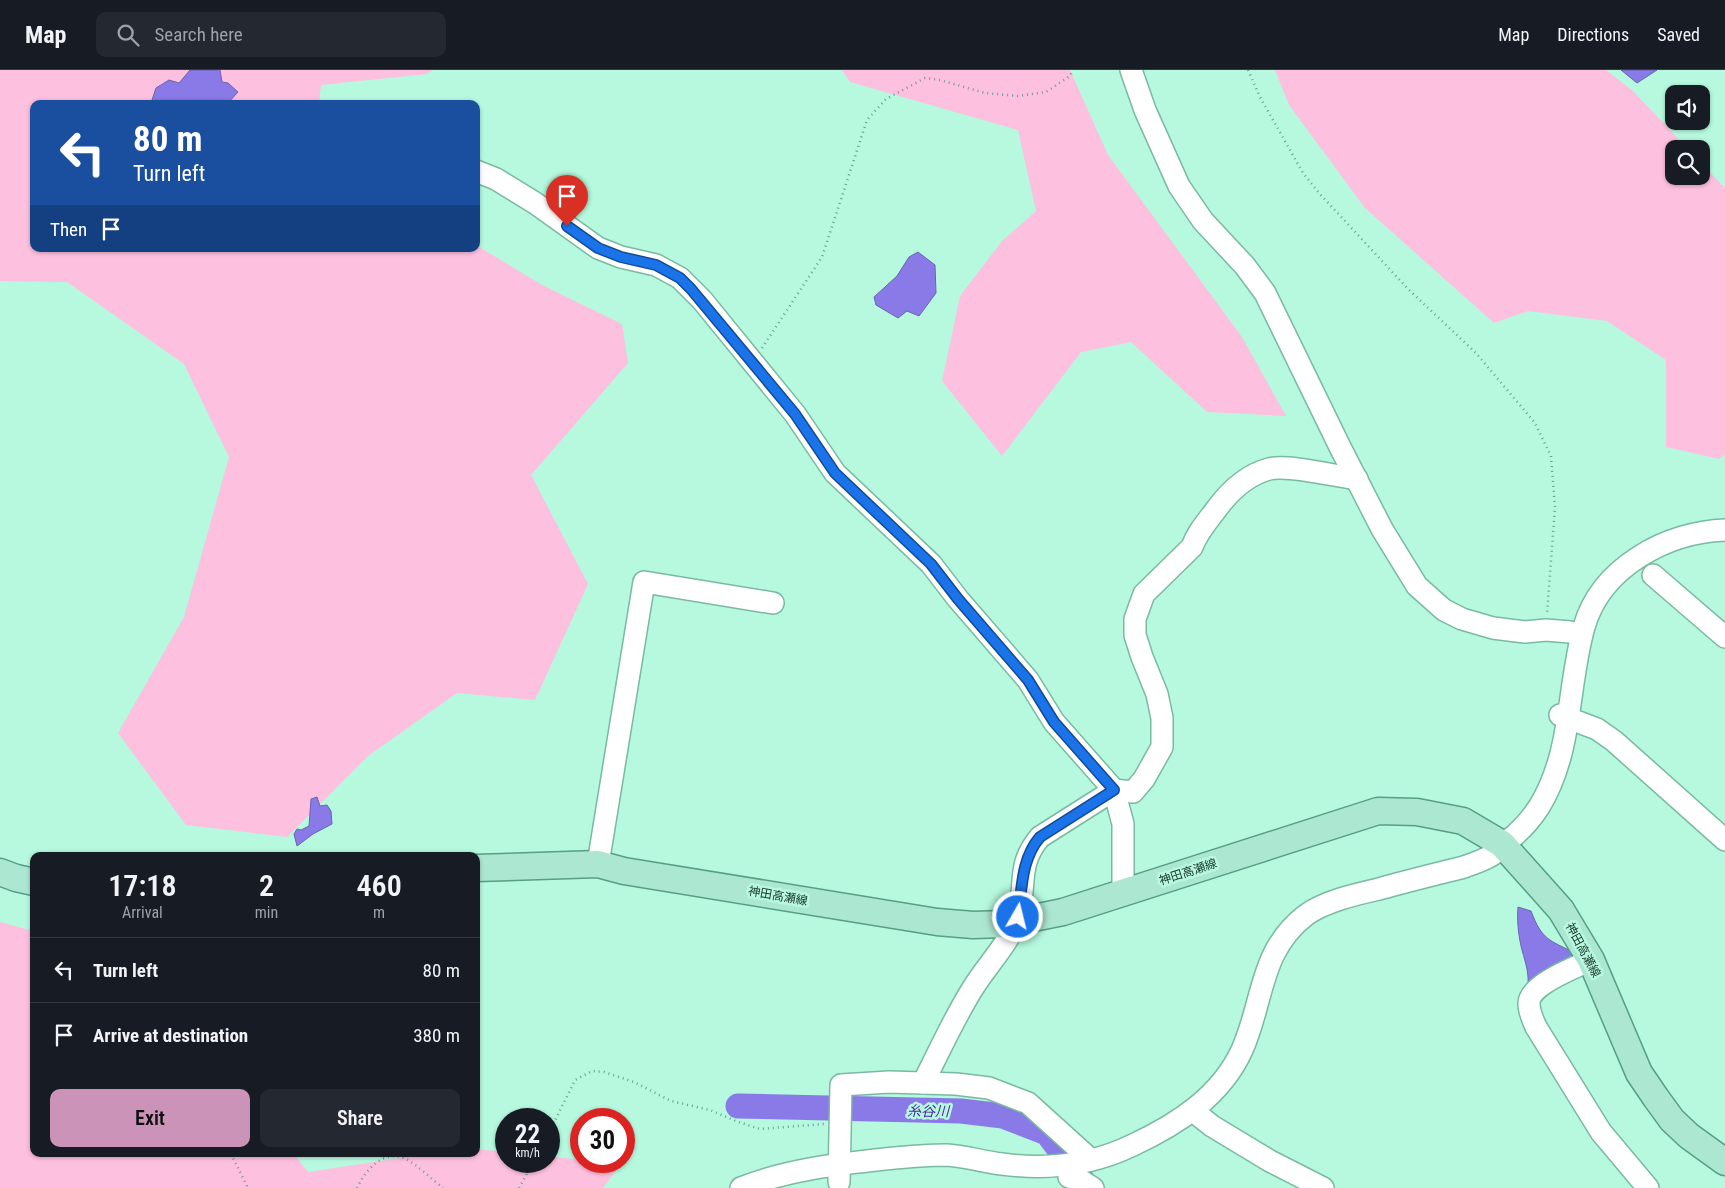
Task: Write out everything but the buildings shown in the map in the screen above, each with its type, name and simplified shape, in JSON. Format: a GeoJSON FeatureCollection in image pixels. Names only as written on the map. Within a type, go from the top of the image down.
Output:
{"type":"FeatureCollection","features":[{"type":"Feature","properties":{"kind":"main road","name":"神田高瀬線"},"geometry":{"type":"LineString","coordinates":[[480,868],[598,864],[624,871],[937,922],[973,926],[1015,922],[1063,912],[1378,811],[1417,812],[1463,821],[1502,844],[1561,910],[1591,960],[1639,1073],[1672,1120],[1689,1136],[1725,1162]]}},
{"type":"Feature","properties":{"kind":"main road"},"geometry":{"type":"LineString","coordinates":[[0,872],[30,881]]}},
{"type":"Feature","properties":{"kind":"street"},"geometry":{"type":"LineString","coordinates":[[1131,70],[1145,110],[1179,186],[1204,221],[1245,266],[1265,293],[1382,529],[1417,586],[1444,610],[1462,619],[1493,628],[1525,632],[1546,630],[1570,632]]}},
{"type":"Feature","properties":{"kind":"street"},"geometry":{"type":"LineString","coordinates":[[480,173],[496,179],[535,203],[598,248],[621,257],[656,265],[680,278],[702,300],[795,414],[835,473],[931,564],[958,599],[1028,680],[1054,722],[1114,790],[1123,824],[1123,893]]}},
{"type":"Feature","properties":{"kind":"street"},"geometry":{"type":"LineString","coordinates":[[923,1083],[973,988],[1006,941],[1015,922],[1019,912],[1023,875],[1032,846],[1040,837],[1114,790],[1133,792],[1144,779],[1162,747],[1162,718],[1157,694],[1135,635],[1135,619],[1144,594],[1192,547],[1195,538],[1223,500],[1250,476],[1271,469],[1303,470],[1357,479]]}},
{"type":"Feature","properties":{"kind":"street"},"geometry":{"type":"LineString","coordinates":[[1069,1177],[1092,1160],[1107,1157],[1135,1144],[1193,1111],[1225,1080],[1242,1049],[1260,987],[1271,959],[1285,935],[1307,914],[1334,901],[1464,867],[1496,852],[1502,844],[1516,834],[1539,808],[1556,771],[1564,716],[1584,626],[1598,597],[1624,568],[1643,554],[1680,537],[1725,530]]}},
{"type":"Feature","properties":{"kind":"street"},"geometry":{"type":"LineString","coordinates":[[1653,575],[1725,637]]}},
{"type":"Feature","properties":{"kind":"street"},"geometry":{"type":"LineString","coordinates":[[598,864],[644,582],[773,602]]}},
{"type":"Feature","properties":{"kind":"street"},"geometry":{"type":"LineString","coordinates":[[1564,716],[1597,729],[1614,741],[1725,840]]}},
{"type":"Feature","properties":{"kind":"street"},"geometry":{"type":"LineString","coordinates":[[1591,960],[1540,986],[1531,994],[1528,1003],[1530,1013],[1536,1027],[1601,1132],[1648,1188]]}},
{"type":"Feature","properties":{"kind":"street"},"geometry":{"type":"LineString","coordinates":[[839,1174],[842,1084],[889,1082],[956,1084],[989,1088],[1028,1104],[1092,1160]]}},
{"type":"Feature","properties":{"kind":"street"},"geometry":{"type":"LineString","coordinates":[[1193,1111],[1212,1126],[1270,1161],[1323,1188]]}},
{"type":"Feature","properties":{"kind":"street"},"geometry":{"type":"LineString","coordinates":[[741,1188],[793,1173],[839,1174],[905,1157],[947,1155],[1004,1164],[1049,1166],[1093,1188]]}},
{"type":"Feature","properties":{"kind":"path"},"geometry":{"type":"LineString","coordinates":[[753,362],[822,257],[867,120],[886,99],[925,78],[940,80],[985,93],[1018,96],[1046,92],[1070,76],[1073,70]]}},
{"type":"Feature","properties":{"kind":"path"},"geometry":{"type":"LineString","coordinates":[[1248,70],[1260,97],[1302,173],[1408,289],[1476,353],[1535,423],[1551,456],[1555,507],[1546,630]]}},
{"type":"Feature","properties":{"kind":"path"},"geometry":{"type":"LineString","coordinates":[[560,1111],[575,1080],[592,1071],[604,1072],[634,1082],[671,1101],[710,1110],[760,1129],[808,1126],[841,1121]]}},
{"type":"Feature","properties":{"kind":"path"},"geometry":{"type":"LineString","coordinates":[[232,1157],[248,1188]]}},
{"type":"Feature","properties":{"kind":"path"},"geometry":{"type":"LineString","coordinates":[[357,1188],[363,1175],[378,1161],[387,1157]]}},
{"type":"Feature","properties":{"kind":"path"},"geometry":{"type":"LineString","coordinates":[[397,1157],[405,1158],[443,1188]]}},
{"type":"Feature","properties":{"kind":"path"},"geometry":{"type":"LineString","coordinates":[[519,1188],[527,1173]]}},
{"type":"Feature","properties":{"kind":"shaded area"},"geometry":{"type":"Polygon","coordinates":[[[0,70],[433,70],[427,74],[321,85],[319,100],[30,100],[30,252],[480,252],[480,247],[542,285],[622,324],[628,363],[531,475],[588,584],[535,700],[457,693],[368,756],[287,837],[186,825],[118,733],[184,617],[229,457],[184,364],[67,282],[0,281],[0,70]]]}},
{"type":"Feature","properties":{"kind":"shaded area"},"geometry":{"type":"Polygon","coordinates":[[[190,70],[220,70],[222,82],[228,83],[238,92],[231,100],[152,100],[156,88],[169,80],[179,83],[190,70]]]}},
{"type":"Feature","properties":{"kind":"shaded area"},"geometry":{"type":"Polygon","coordinates":[[[842,70],[1070,70],[1108,155],[1242,337],[1286,416],[1207,412],[1131,342],[1081,352],[1002,456],[942,381],[960,296],[1002,241],[1036,211],[1018,130],[850,82],[842,70]]]}},
{"type":"Feature","properties":{"kind":"shaded area"},"geometry":{"type":"Polygon","coordinates":[[[1275,70],[1606,70],[1633,91],[1665,125],[1665,130],[1670,130],[1679,140],[1665,140],[1665,185],[1710,185],[1710,172],[1725,188],[1725,454],[1719,459],[1666,447],[1666,360],[1607,321],[1528,311],[1494,323],[1365,208],[1289,105],[1275,70]]]}},
{"type":"Feature","properties":{"kind":"shaded area"},"geometry":{"type":"Polygon","coordinates":[[[1621,70],[1657,70],[1637,83],[1621,70]]]}},
{"type":"Feature","properties":{"kind":"shaded area"},"geometry":{"type":"Polygon","coordinates":[[[918,252],[935,265],[936,293],[919,316],[907,311],[898,318],[876,305],[874,297],[897,276],[909,257],[918,252]]]}},
{"type":"Feature","properties":{"kind":"shaded area"},"geometry":{"type":"Polygon","coordinates":[[[317,797],[320,806],[327,805],[331,811],[332,824],[313,834],[297,846],[294,834],[297,829],[301,830],[309,826],[311,799],[317,797]]]}},
{"type":"Feature","properties":{"kind":"shaded area"},"geometry":{"type":"Polygon","coordinates":[[[1518,907],[1531,911],[1539,928],[1547,938],[1575,953],[1569,964],[1528,984],[1527,969],[1518,931],[1518,907]]]}},
{"type":"Feature","properties":{"kind":"shaded area"},"geometry":{"type":"Polygon","coordinates":[[[0,922],[30,930],[30,1157],[296,1157],[308,1172],[406,1157],[480,1157],[480,1149],[495,1151],[495,1173],[560,1173],[560,1157],[570,1159],[570,1173],[614,1173],[603,1188],[0,1188],[0,922]]]}},
{"type":"Feature","properties":{"kind":"waterway","name":"糸谷川"},"geometry":{"type":"LineString","coordinates":[[738,1106],[961,1111],[1003,1116],[1047,1133],[1083,1181]]}},
{"type":"Feature","properties":{"kind":"route"},"geometry":{"type":"LineString","coordinates":[[567,226],[598,248],[621,257],[656,265],[680,278],[702,300],[795,414],[835,473],[931,564],[958,599],[1028,680],[1054,722],[1114,790],[1040,837],[1032,846],[1023,875],[1018,917]]}}]}
